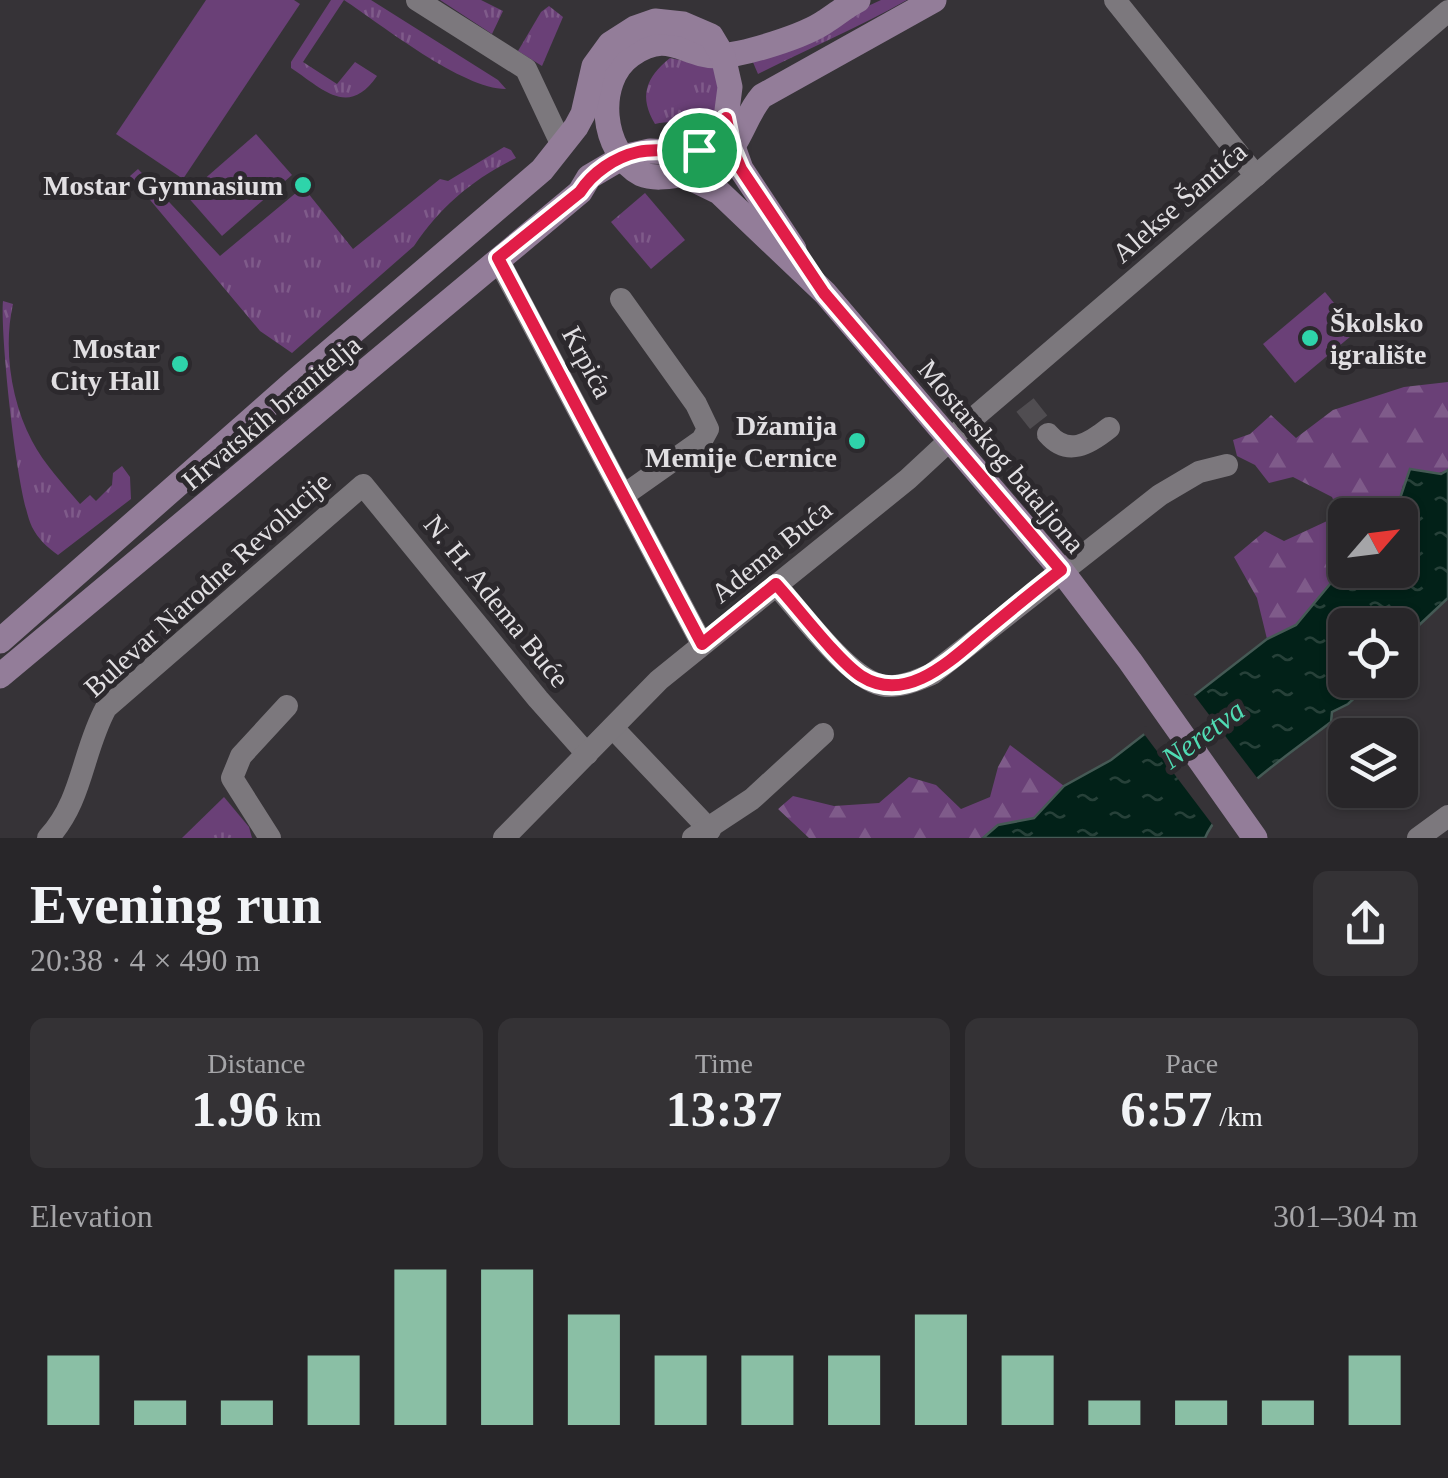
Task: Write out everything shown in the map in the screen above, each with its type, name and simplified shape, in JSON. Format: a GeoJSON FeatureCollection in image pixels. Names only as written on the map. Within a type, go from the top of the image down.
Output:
{"type":"FeatureCollection","features":[{"type":"Feature","properties":{"kind":"main road"},"geometry":{"type":"LineString","coordinates":[[631,55],[637,0]]}},
{"type":"Feature","properties":{"kind":"main road"},"geometry":{"type":"LineString","coordinates":[[0,641],[542,170],[572,154],[594,131],[606,108],[615,73],[631,55],[650,46],[670,43],[708,56],[710,40],[674,0]]}},
{"type":"Feature","properties":{"kind":"main road"},"geometry":{"type":"LineString","coordinates":[[606,108],[610,131],[631,165],[656,177],[710,167],[732,148],[752,106],[762,96],[934,0]]}},
{"type":"Feature","properties":{"kind":"main road"},"geometry":{"type":"LineString","coordinates":[[542,170],[583,114],[587,84],[601,54],[634,28],[655,21],[710,40],[808,30],[850,4]]}},
{"type":"Feature","properties":{"kind":"main road"},"geometry":{"type":"LineString","coordinates":[[631,165],[639,152],[676,154],[699,150],[714,139],[728,109],[745,86],[793,59],[840,40],[860,38]]}},
{"type":"Feature","properties":{"kind":"main road","name":"Mostarskog bataljona"},"geometry":{"type":"LineString","coordinates":[[710,40],[728,109],[732,148],[752,186],[824,293]]}},
{"type":"Feature","properties":{"kind":"main road","name":"Hrvatskih branitelja"},"geometry":{"type":"LineString","coordinates":[[0,676],[580,192],[589,177],[631,165]]}},
{"type":"Feature","properties":{"kind":"main road","name":"Mostarskog bataljona"},"geometry":{"type":"LineString","coordinates":[[684,174],[707,184],[730,202],[824,293],[1061,570],[1255,838]]}},
{"type":"Feature","properties":{"kind":"street"},"geometry":{"type":"LineString","coordinates":[[417,0],[526,69],[558,137]]}},
{"type":"Feature","properties":{"kind":"street"},"geometry":{"type":"LineString","coordinates":[[1115,0],[1256,176]]}},
{"type":"Feature","properties":{"kind":"street","name":"Alekse Šantića"},"geometry":{"type":"LineString","coordinates":[[950,440],[1017,396],[1256,176],[1448,11]]}},
{"type":"Feature","properties":{"kind":"street","name":"Krpića"},"geometry":{"type":"LineString","coordinates":[[498,258],[702,644]]}},
{"type":"Feature","properties":{"kind":"street"},"geometry":{"type":"LineString","coordinates":[[620,299],[696,404],[708,429],[702,440],[624,495]]}},
{"type":"Feature","properties":{"kind":"street"},"geometry":{"type":"LineString","coordinates":[[1048,434],[1058,445],[1070,448],[1096,439],[1109,428]]}},
{"type":"Feature","properties":{"kind":"street","name":"Adema Buća"},"geometry":{"type":"LineString","coordinates":[[514,835],[659,680],[908,479],[950,440]]}},
{"type":"Feature","properties":{"kind":"street"},"geometry":{"type":"LineString","coordinates":[[776,584],[854,671],[886,686],[899,685],[932,674],[1160,495],[1199,472],[1228,464]]}},
{"type":"Feature","properties":{"kind":"street","name":"N. H. Adema Buće"},"geometry":{"type":"LineString","coordinates":[[363,485],[587,754]]}},
{"type":"Feature","properties":{"kind":"street","name":"Bulevar Narodne Revolucije"},"geometry":{"type":"LineString","coordinates":[[48,838],[67,818],[95,729],[106,708],[363,485]]}},
{"type":"Feature","properties":{"kind":"street"},"geometry":{"type":"LineString","coordinates":[[270,838],[232,778],[241,756],[287,706]]}},
{"type":"Feature","properties":{"kind":"street"},"geometry":{"type":"LineString","coordinates":[[613,728],[701,834],[752,799],[824,734]]}},
{"type":"Feature","properties":{"kind":"street"},"geometry":{"type":"LineString","coordinates":[[1418,838],[1448,816]]}},
{"type":"Feature","properties":{"kind":"green space"},"geometry":{"type":"Polygon","coordinates":[[[206,0],[294,0],[300,4],[183,179],[116,134],[206,0]]]}},
{"type":"Feature","properties":{"kind":"green space"},"geometry":{"type":"Polygon","coordinates":[[[331,0],[344,0],[303,62],[337,84],[355,62],[377,76],[356,95],[335,96],[291,68],[291,62],[331,0]]]}},
{"type":"Feature","properties":{"kind":"green space"},"geometry":{"type":"Polygon","coordinates":[[[344,0],[371,0],[498,80],[506,89],[467,79],[445,67],[344,0]]]}},
{"type":"Feature","properties":{"kind":"green space"},"geometry":{"type":"Polygon","coordinates":[[[440,0],[481,0],[503,11],[492,34],[440,0]]]}},
{"type":"Feature","properties":{"kind":"green space"},"geometry":{"type":"Polygon","coordinates":[[[881,0],[907,0],[758,74],[752,60],[881,0]]]}},
{"type":"Feature","properties":{"kind":"green space"},"geometry":{"type":"Polygon","coordinates":[[[549,6],[563,17],[542,66],[518,51],[541,12],[549,6]]]}},
{"type":"Feature","properties":{"kind":"green space"},"geometry":{"type":"Polygon","coordinates":[[[670,58],[725,69],[727,93],[710,121],[655,124],[647,105],[647,88],[670,58]]]}},
{"type":"Feature","properties":{"kind":"green space"},"geometry":{"type":"Polygon","coordinates":[[[256,134],[292,175],[222,236],[186,195],[256,134]]]}},
{"type":"Feature","properties":{"kind":"green space"},"geometry":{"type":"Polygon","coordinates":[[[504,147],[516,158],[459,195],[414,246],[292,353],[260,331],[130,176],[138,169],[220,256],[303,187],[353,249],[440,179],[448,181],[504,147]]]}},
{"type":"Feature","properties":{"kind":"green space"},"geometry":{"type":"Polygon","coordinates":[[[645,193],[685,240],[651,269],[611,222],[645,193]]]}},
{"type":"Feature","properties":{"kind":"green space","name":"Školsko igralište"},"geometry":{"type":"Polygon","coordinates":[[[1325,292],[1357,331],[1295,383],[1263,344],[1325,292]]]}},
{"type":"Feature","properties":{"kind":"green space"},"geometry":{"type":"Polygon","coordinates":[[[3,301],[13,304],[9,356],[14,392],[42,458],[80,504],[90,495],[96,501],[112,485],[113,473],[122,466],[130,477],[131,499],[58,555],[32,527],[20,482],[10,412],[3,301]]]}},
{"type":"Feature","properties":{"kind":"green space"},"geometry":{"type":"Polygon","coordinates":[[[1448,382],[1448,470],[1403,485],[1399,498],[1332,498],[1293,477],[1269,483],[1255,465],[1237,456],[1233,440],[1250,434],[1271,415],[1296,438],[1333,410],[1404,387],[1448,382]]]}},
{"type":"Feature","properties":{"kind":"green space"},"geometry":{"type":"Polygon","coordinates":[[[1328,521],[1328,586],[1296,625],[1267,639],[1257,598],[1234,557],[1265,531],[1284,541],[1328,521]]]}},
{"type":"Feature","properties":{"kind":"green space"},"geometry":{"type":"Polygon","coordinates":[[[1010,745],[1064,786],[1034,818],[998,825],[983,838],[809,838],[778,809],[793,796],[834,806],[879,803],[909,777],[936,785],[961,809],[990,797],[998,767],[1010,745]]]}},
{"type":"Feature","properties":{"kind":"green space"},"geometry":{"type":"Polygon","coordinates":[[[224,797],[249,827],[252,838],[182,838],[224,797]]]}},
{"type":"Feature","properties":{"kind":"water","name":"Neretva"},"geometry":{"type":"Polygon","coordinates":[[[1410,469],[1441,474],[1448,470],[1448,598],[1418,626],[1418,608],[1328,608],[1328,698],[1354,698],[1332,712],[1328,724],[1243,791],[1205,838],[983,838],[998,825],[1034,818],[1064,786],[1111,760],[1267,639],[1296,625],[1328,586],[1418,588],[1418,498],[1400,498],[1410,469]]]}},
{"type":"Feature","properties":{"kind":"pier"},"geometry":{"type":"Polygon","coordinates":[[[1191,691],[1261,783],[1215,828],[1141,730],[1191,691]]]}},
{"type":"Feature","properties":{"kind":"tunnel"},"geometry":{"type":"LineString","coordinates":[[1025,405],[1048,434]]}},
{"type":"Feature","properties":{"kind":"place","name":"Mostar Gymnasium"},"geometry":{"type":"Point","coordinates":[303,185]}},
{"type":"Feature","properties":{"kind":"place","name":"Školsko igralište"},"geometry":{"type":"Point","coordinates":[1310,338]}},
{"type":"Feature","properties":{"kind":"place","name":"Mostar City Hall"},"geometry":{"type":"Point","coordinates":[180,364]}},
{"type":"Feature","properties":{"kind":"place","name":"Džamija Memije Cernice"},"geometry":{"type":"Point","coordinates":[857,441]}},
{"type":"Feature","properties":{"kind":"route"},"geometry":{"type":"LineString","coordinates":[[726,118],[741,169],[824,293],[1061,570],[932,674],[886,686],[863,677],[776,584],[702,644],[498,258],[580,192],[589,177],[610,164],[639,152],[676,154],[699,150],[714,139],[726,118]]}}]}
